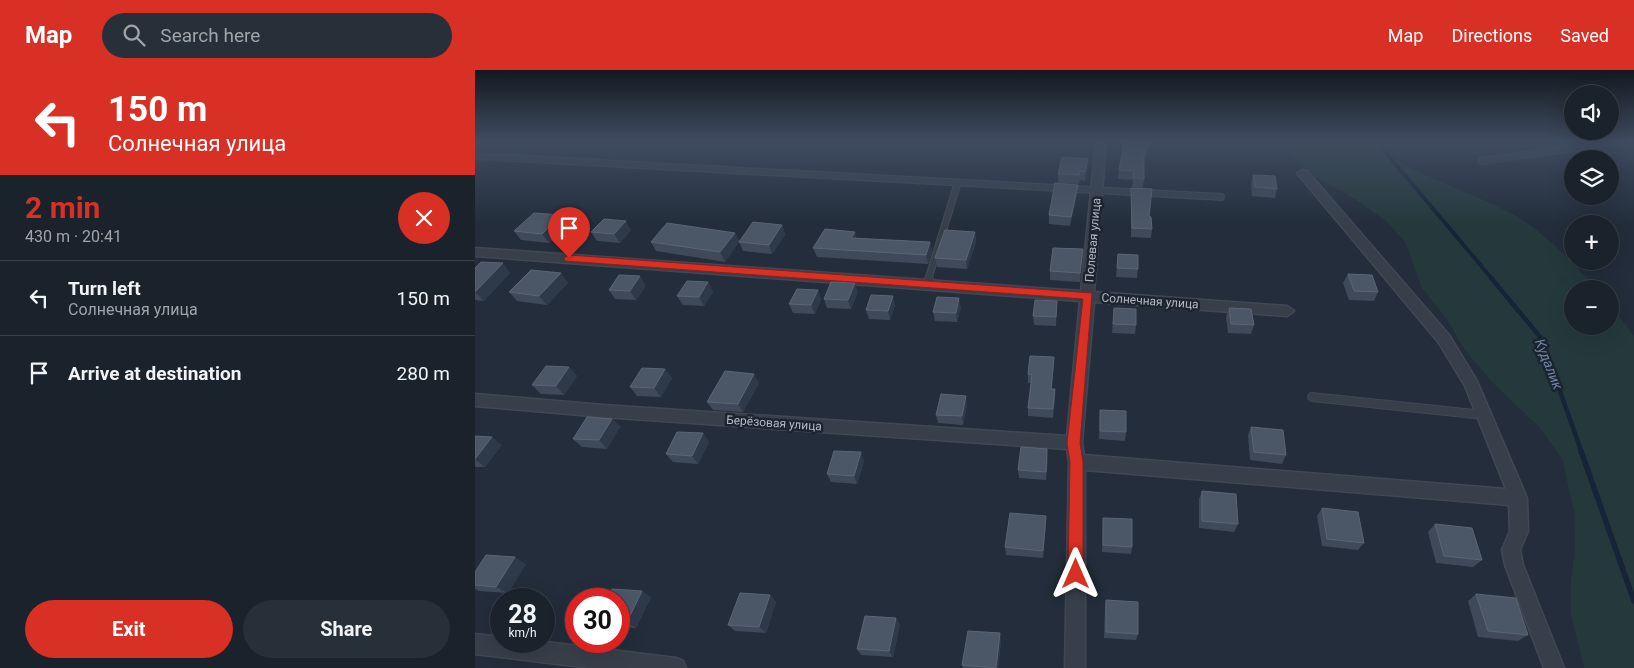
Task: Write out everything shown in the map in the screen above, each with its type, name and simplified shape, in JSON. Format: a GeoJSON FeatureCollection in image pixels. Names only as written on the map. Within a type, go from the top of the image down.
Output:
{"type":"FeatureCollection","features":[{"type":"Feature","properties":{"kind":"street","name":"Полевая улица"},"geometry":{"type":"LineString","coordinates":[[1075,668],[1077,462],[1073,443],[1099,170]]}},
{"type":"Feature","properties":{"kind":"street"},"geometry":{"type":"LineString","coordinates":[[1303,173],[1444,339],[1472,386],[1518,498],[1519,531],[1511,550],[1514,565],[1554,668]]}},
{"type":"Feature","properties":{"kind":"street","name":"Солнечная улица"},"geometry":{"type":"LineString","coordinates":[[475,252],[1287,311]]}},
{"type":"Feature","properties":{"kind":"street","name":"Берёзовая улица"},"geometry":{"type":"LineString","coordinates":[[475,400],[603,411],[1073,443]]}},
{"type":"Feature","properties":{"kind":"street"},"geometry":{"type":"LineString","coordinates":[[1077,462],[1518,498]]}},
{"type":"Feature","properties":{"kind":"street"},"geometry":{"type":"LineString","coordinates":[[475,644],[676,668]]}},
{"type":"Feature","properties":{"kind":"lane"},"geometry":{"type":"LineString","coordinates":[[733,170],[1221,196]]}},
{"type":"Feature","properties":{"kind":"lane"},"geometry":{"type":"LineString","coordinates":[[927,284],[958,182]]}},
{"type":"Feature","properties":{"kind":"lane"},"geometry":{"type":"LineString","coordinates":[[1312,397],[1484,415]]}},
{"type":"Feature","properties":{"kind":"green space"},"geometry":{"type":"Polygon","coordinates":[[[1307,170],[1416,170],[1505,210],[1531,226],[1564,254],[1564,270],[1579,270],[1589,280],[1564,280],[1564,335],[1619,335],[1619,316],[1634,336],[1634,668],[1584,668],[1571,615],[1571,582],[1575,547],[1574,511],[1562,459],[1540,428],[1494,384],[1466,352],[1446,318],[1422,288],[1405,242],[1387,222],[1358,201],[1307,170]]]}},
{"type":"Feature","properties":{"kind":"building"},"geometry":{"type":"Polygon","coordinates":[[[1059,170],[1085,170],[1085,172],[1080,171],[1079,175],[1058,174],[1059,170]]]}},
{"type":"Feature","properties":{"kind":"building"},"geometry":{"type":"Polygon","coordinates":[[[1119,170],[1144,170],[1144,179],[1133,178],[1134,171],[1119,170]]]}},
{"type":"Feature","properties":{"kind":"building"},"geometry":{"type":"Polygon","coordinates":[[[1253,175],[1275,176],[1277,189],[1255,187],[1253,175]]]}},
{"type":"Feature","properties":{"kind":"building"},"geometry":{"type":"Polygon","coordinates":[[[1055,183],[1078,185],[1071,217],[1049,215],[1055,183]]]}},
{"type":"Feature","properties":{"kind":"building"},"geometry":{"type":"Polygon","coordinates":[[[1131,188],[1152,189],[1149,216],[1151,217],[1152,229],[1132,228],[1131,188]]]}},
{"type":"Feature","properties":{"kind":"building"},"geometry":{"type":"Polygon","coordinates":[[[534,213],[561,215],[542,234],[514,231],[534,213]]]}},
{"type":"Feature","properties":{"kind":"building"},"geometry":{"type":"Polygon","coordinates":[[[604,219],[626,221],[614,234],[591,232],[604,219]]]}},
{"type":"Feature","properties":{"kind":"building"},"geometry":{"type":"Polygon","coordinates":[[[753,222],[782,225],[769,245],[739,242],[753,222]]]}},
{"type":"Feature","properties":{"kind":"building"},"geometry":{"type":"Polygon","coordinates":[[[667,223],[735,233],[720,252],[651,242],[667,223]]]}},
{"type":"Feature","properties":{"kind":"building"},"geometry":{"type":"Polygon","coordinates":[[[825,229],[855,232],[851,238],[930,242],[926,255],[813,248],[825,229]]]}},
{"type":"Feature","properties":{"kind":"building"},"geometry":{"type":"Polygon","coordinates":[[[945,230],[975,232],[966,260],[935,258],[945,230]]]}},
{"type":"Feature","properties":{"kind":"building"},"geometry":{"type":"Polygon","coordinates":[[[1053,248],[1083,249],[1080,273],[1050,271],[1053,248]]]}},
{"type":"Feature","properties":{"kind":"building"},"geometry":{"type":"Polygon","coordinates":[[[1118,254],[1138,255],[1138,269],[1117,268],[1118,254]]]}},
{"type":"Feature","properties":{"kind":"building"},"geometry":{"type":"Polygon","coordinates":[[[481,262],[503,263],[475,292],[475,268],[481,262]]]}},
{"type":"Feature","properties":{"kind":"building"},"geometry":{"type":"Polygon","coordinates":[[[531,270],[561,273],[539,296],[509,292],[531,270]]]}},
{"type":"Feature","properties":{"kind":"building"},"geometry":{"type":"Polygon","coordinates":[[[1348,274],[1372,275],[1378,292],[1354,291],[1348,274]]]}},
{"type":"Feature","properties":{"kind":"building"},"geometry":{"type":"Polygon","coordinates":[[[619,275],[640,276],[630,291],[609,290],[619,275]]]}},
{"type":"Feature","properties":{"kind":"building"},"geometry":{"type":"Polygon","coordinates":[[[687,281],[708,282],[699,297],[677,296],[687,281]]]}},
{"type":"Feature","properties":{"kind":"building"},"geometry":{"type":"Polygon","coordinates":[[[831,282],[855,283],[848,300],[824,299],[831,282]]]}},
{"type":"Feature","properties":{"kind":"building"},"geometry":{"type":"Polygon","coordinates":[[[797,289],[818,290],[811,305],[789,304],[797,289]]]}},
{"type":"Feature","properties":{"kind":"building"},"geometry":{"type":"Polygon","coordinates":[[[871,295],[893,296],[888,311],[866,310],[871,295]]]}},
{"type":"Feature","properties":{"kind":"building"},"geometry":{"type":"Polygon","coordinates":[[[937,297],[959,298],[956,313],[933,312],[937,297]]]}},
{"type":"Feature","properties":{"kind":"building"},"geometry":{"type":"Polygon","coordinates":[[[1035,300],[1057,301],[1056,317],[1033,316],[1035,300]]]}},
{"type":"Feature","properties":{"kind":"building"},"geometry":{"type":"Polygon","coordinates":[[[1114,308],[1136,309],[1136,325],[1113,324],[1114,308]]]}},
{"type":"Feature","properties":{"kind":"building"},"geometry":{"type":"Polygon","coordinates":[[[1229,308],[1251,309],[1254,325],[1231,324],[1229,308]]]}},
{"type":"Feature","properties":{"kind":"building"},"geometry":{"type":"Polygon","coordinates":[[[1030,356],[1054,357],[1051,389],[1055,389],[1053,409],[1028,408],[1032,375],[1028,374],[1030,356]]]}},
{"type":"Feature","properties":{"kind":"building"},"geometry":{"type":"Polygon","coordinates":[[[546,366],[569,367],[556,386],[532,385],[546,366]]]}},
{"type":"Feature","properties":{"kind":"building"},"geometry":{"type":"Polygon","coordinates":[[[642,368],[665,369],[654,388],[630,387],[642,368]]]}},
{"type":"Feature","properties":{"kind":"building"},"geometry":{"type":"Polygon","coordinates":[[[725,371],[754,374],[738,404],[707,402],[725,371]]]}},
{"type":"Feature","properties":{"kind":"building"},"geometry":{"type":"Polygon","coordinates":[[[941,394],[966,396],[962,416],[936,415],[941,394]]]}},
{"type":"Feature","properties":{"kind":"building"},"geometry":{"type":"Polygon","coordinates":[[[1100,410],[1126,411],[1126,432],[1100,431],[1100,410]]]}},
{"type":"Feature","properties":{"kind":"building"},"geometry":{"type":"Polygon","coordinates":[[[587,417],[612,419],[599,440],[573,439],[587,417]]]}},
{"type":"Feature","properties":{"kind":"building"},"geometry":{"type":"Polygon","coordinates":[[[1251,427],[1283,430],[1286,455],[1254,452],[1251,427]]]}},
{"type":"Feature","properties":{"kind":"building"},"geometry":{"type":"Polygon","coordinates":[[[677,432],[703,433],[692,456],[666,454],[677,432]]]}},
{"type":"Feature","properties":{"kind":"building"},"geometry":{"type":"Polygon","coordinates":[[[475,436],[492,437],[475,459],[475,436]]]}},
{"type":"Feature","properties":{"kind":"building"},"geometry":{"type":"Polygon","coordinates":[[[1021,447],[1047,449],[1046,472],[1018,470],[1021,447]]]}},
{"type":"Feature","properties":{"kind":"building"},"geometry":{"type":"Polygon","coordinates":[[[834,451],[861,452],[854,476],[827,474],[834,451]]]}},
{"type":"Feature","properties":{"kind":"building"},"geometry":{"type":"Polygon","coordinates":[[[1202,491],[1236,494],[1238,524],[1202,521],[1202,491]]]}},
{"type":"Feature","properties":{"kind":"building"},"geometry":{"type":"Polygon","coordinates":[[[1322,508],[1358,512],[1364,543],[1327,539],[1322,508]]]}},
{"type":"Feature","properties":{"kind":"building"},"geometry":{"type":"Polygon","coordinates":[[[1010,513],[1046,516],[1043,551],[1005,547],[1010,513]]]}},
{"type":"Feature","properties":{"kind":"building"},"geometry":{"type":"Polygon","coordinates":[[[1103,518],[1132,519],[1132,547],[1103,545],[1103,518]]]}},
{"type":"Feature","properties":{"kind":"building"},"geometry":{"type":"Polygon","coordinates":[[[1435,524],[1472,528],[1482,560],[1444,556],[1435,524]]]}},
{"type":"Feature","properties":{"kind":"building"},"geometry":{"type":"Polygon","coordinates":[[[486,555],[515,557],[496,587],[475,585],[475,572],[486,555]]]}},
{"type":"Feature","properties":{"kind":"building"},"geometry":{"type":"Polygon","coordinates":[[[630,590],[642,591],[630,616],[630,590]]]}},
{"type":"Feature","properties":{"kind":"building"},"geometry":{"type":"Polygon","coordinates":[[[740,593],[770,595],[759,627],[728,625],[740,593]]]}},
{"type":"Feature","properties":{"kind":"building"},"geometry":{"type":"Polygon","coordinates":[[[1476,594],[1516,598],[1528,635],[1488,631],[1476,594]]]}},
{"type":"Feature","properties":{"kind":"building"},"geometry":{"type":"Polygon","coordinates":[[[1106,600],[1138,602],[1138,634],[1106,632],[1106,600]]]}},
{"type":"Feature","properties":{"kind":"building"},"geometry":{"type":"Polygon","coordinates":[[[865,616],[896,618],[889,651],[857,649],[865,616]]]}},
{"type":"Feature","properties":{"kind":"building"},"geometry":{"type":"Polygon","coordinates":[[[968,631],[1000,633],[996,668],[962,665],[968,631]]]}},
{"type":"Feature","properties":{"kind":"waterway","name":"Кудалик"},"geometry":{"type":"LineString","coordinates":[[1400,170],[1493,280]]}},
{"type":"Feature","properties":{"kind":"waterway","name":"Кудалик"},"geometry":{"type":"LineString","coordinates":[[1492,279],[1541,338],[1582,453]]}},
{"type":"Feature","properties":{"kind":"waterway","name":"Кудалик"},"geometry":{"type":"LineString","coordinates":[[1581,451],[1634,601]]}},
{"type":"Feature","properties":{"kind":"route"},"geometry":{"type":"LineString","coordinates":[[569,258],[1088,296],[1073,443],[1077,462],[1076,574]]}}]}
